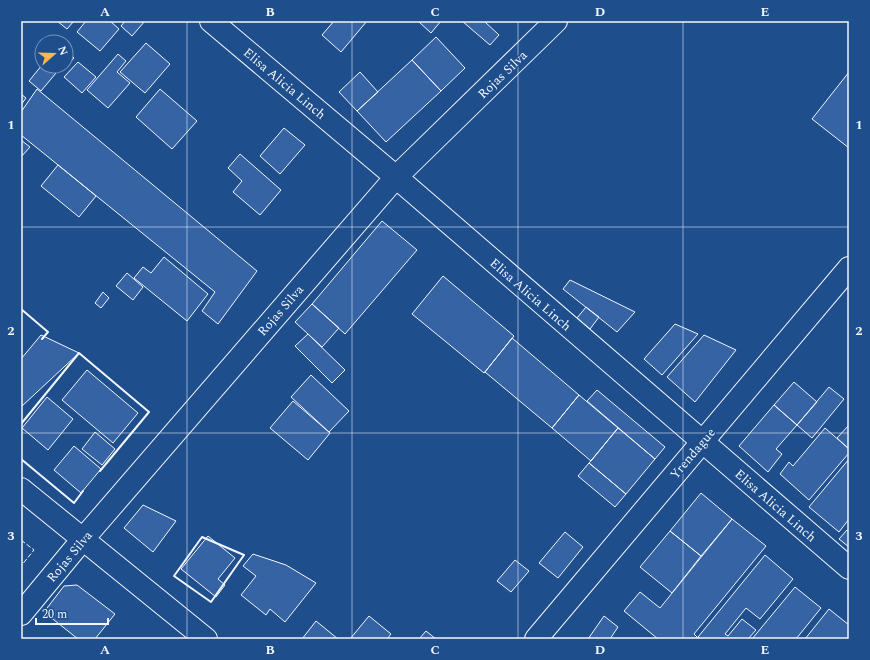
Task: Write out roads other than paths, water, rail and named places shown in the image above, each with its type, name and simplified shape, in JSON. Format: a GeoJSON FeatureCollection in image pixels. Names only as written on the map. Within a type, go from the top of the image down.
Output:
{"type":"FeatureCollection","features":[{"type":"Feature","properties":{"kind":"street","name":"Elisa Alicia Linch"},"geometry":{"type":"LineString","coordinates":[[211,21],[396,177],[849,568]]}},
{"type":"Feature","properties":{"kind":"street","name":"Rojas Silva"},"geometry":{"type":"LineString","coordinates":[[21,614],[83,539],[396,177],[556,21]]}},
{"type":"Feature","properties":{"kind":"street","name":"Yrendague"},"geometry":{"type":"LineString","coordinates":[[536,639],[849,268]]}},
{"type":"Feature","properties":{"kind":"street"},"geometry":{"type":"LineString","coordinates":[[21,489],[206,639]]}}]}
